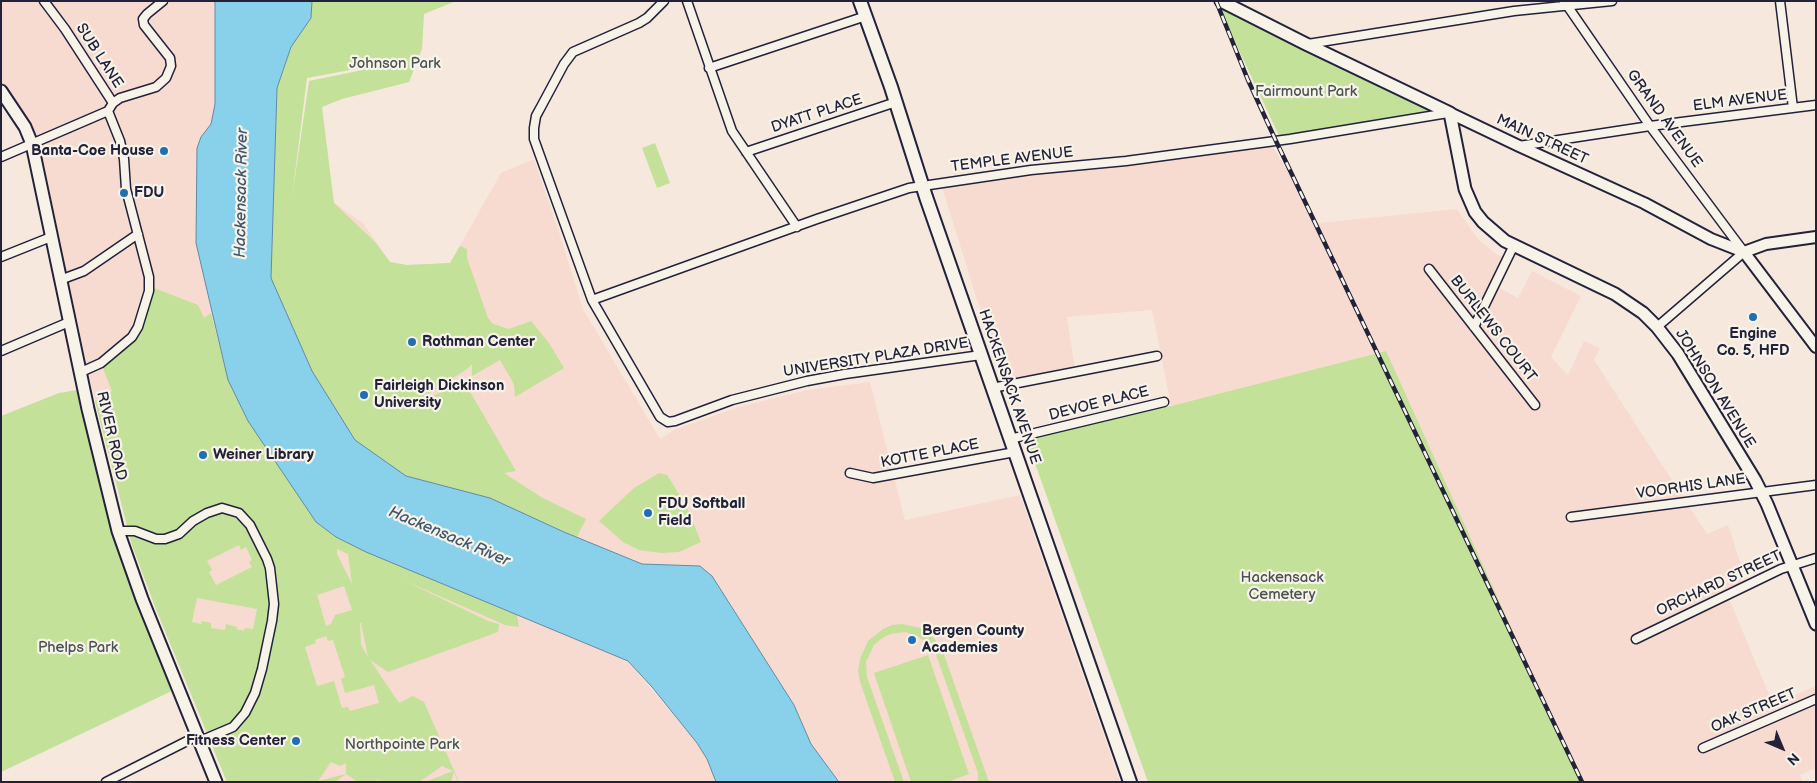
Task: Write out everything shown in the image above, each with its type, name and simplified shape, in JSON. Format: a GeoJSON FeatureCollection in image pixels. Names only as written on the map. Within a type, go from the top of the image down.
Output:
{"type":"FeatureCollection","features":[{"type":"Feature","properties":{"kind":"main road","name":"HACKENSACK AVENUE"},"geometry":{"type":"LineString","coordinates":[[860,1],[896,102],[922,186],[1130,782]]}},
{"type":"Feature","properties":{"kind":"main road","name":"MAIN STREET"},"geometry":{"type":"LineString","coordinates":[[1221,1],[1450,113]]}},
{"type":"Feature","properties":{"kind":"main road","name":"RIVER ROAD"},"geometry":{"type":"LineString","coordinates":[[1,91],[25,127],[32,144],[88,410],[118,531],[136,584],[216,782]]}},
{"type":"Feature","properties":{"kind":"main road","name":"JOHNSON AVENUE"},"geometry":{"type":"LineString","coordinates":[[1450,113],[1465,189],[1469,200],[1492,232],[1514,245],[1615,294],[1643,313],[1657,327],[1678,354],[1761,492],[1816,624]]}},
{"type":"Feature","properties":{"kind":"street","name":"SUB LANE"},"geometry":{"type":"LineString","coordinates":[[44,1],[65,29],[113,102]]}},
{"type":"Feature","properties":{"kind":"street"},"geometry":{"type":"LineString","coordinates":[[1,157],[108,111],[113,102],[120,98],[156,87],[166,78],[171,66],[170,58],[144,25],[144,19],[148,14],[164,1]]}},
{"type":"Feature","properties":{"kind":"street","name":"UNIVERSITY PLAZA DRIVE"},"geometry":{"type":"LineString","coordinates":[[664,1],[648,18],[573,52],[564,64],[536,116],[534,128],[534,139],[592,300],[660,417],[668,422],[676,421],[750,395],[807,381],[981,355]]}},
{"type":"Feature","properties":{"kind":"street"},"geometry":{"type":"LineString","coordinates":[[687,1],[732,132],[797,227]]}},
{"type":"Feature","properties":{"kind":"street"},"geometry":{"type":"LineString","coordinates":[[1306,44],[1514,11],[1566,4],[1612,1]]}},
{"type":"Feature","properties":{"kind":"street"},"geometry":{"type":"LineString","coordinates":[[1780,1],[1793,108]]}},
{"type":"Feature","properties":{"kind":"street","name":"GRAND AVENUE"},"geometry":{"type":"LineString","coordinates":[[1566,4],[1650,126],[1744,252]]}},
{"type":"Feature","properties":{"kind":"street"},"geometry":{"type":"LineString","coordinates":[[709,68],[866,16]]}},
{"type":"Feature","properties":{"kind":"street","name":"DYATT PLACE"},"geometry":{"type":"LineString","coordinates":[[746,152],[896,102]]}},
{"type":"Feature","properties":{"kind":"street","name":"ELM AVENUE"},"geometry":{"type":"LineString","coordinates":[[1520,146],[1650,126],[1816,105]]}},
{"type":"Feature","properties":{"kind":"street"},"geometry":{"type":"LineString","coordinates":[[81,372],[103,361],[132,337],[138,327],[149,291],[149,277],[126,189],[124,158],[120,141],[108,111]]}},
{"type":"Feature","properties":{"kind":"street","name":"TEMPLE AVENUE"},"geometry":{"type":"LineString","coordinates":[[592,300],[909,188],[1030,170],[1126,161],[1290,139],[1450,113]]}},
{"type":"Feature","properties":{"kind":"street","name":"MAIN STREET"},"geometry":{"type":"LineString","coordinates":[[1450,113],[1644,203],[1711,239],[1744,252]]}},
{"type":"Feature","properties":{"kind":"street"},"geometry":{"type":"LineString","coordinates":[[60,280],[84,270],[138,234]]}},
{"type":"Feature","properties":{"kind":"street"},"geometry":{"type":"LineString","coordinates":[[1,257],[51,237]]}},
{"type":"Feature","properties":{"kind":"street"},"geometry":{"type":"LineString","coordinates":[[1657,327],[1744,252],[1766,244],[1816,237]]}},
{"type":"Feature","properties":{"kind":"street"},"geometry":{"type":"LineString","coordinates":[[1474,327],[1514,245]]}},
{"type":"Feature","properties":{"kind":"street"},"geometry":{"type":"LineString","coordinates":[[1744,252],[1816,347]]}},
{"type":"Feature","properties":{"kind":"street","name":"BURLEWS COURT"},"geometry":{"type":"LineString","coordinates":[[1429,269],[1535,405]]}},
{"type":"Feature","properties":{"kind":"street"},"geometry":{"type":"LineString","coordinates":[[1,351],[70,322]]}},
{"type":"Feature","properties":{"kind":"street"},"geometry":{"type":"LineString","coordinates":[[992,388],[1157,356]]}},
{"type":"Feature","properties":{"kind":"street","name":"DEVOE PLACE"},"geometry":{"type":"LineString","coordinates":[[1010,439],[1164,402]]}},
{"type":"Feature","properties":{"kind":"street","name":"KOTTE PLACE"},"geometry":{"type":"LineString","coordinates":[[850,473],[873,478],[1015,452]]}},
{"type":"Feature","properties":{"kind":"street","name":"VOORHIS LANE"},"geometry":{"type":"LineString","coordinates":[[1571,517],[1816,484]]}},
{"type":"Feature","properties":{"kind":"street"},"geometry":{"type":"LineString","coordinates":[[106,782],[198,739],[233,727],[245,713],[254,693],[270,634],[274,604],[270,568],[267,559],[250,525],[240,514],[222,508],[207,513],[193,521],[179,534],[165,539],[156,539],[135,531],[118,531]]}},
{"type":"Feature","properties":{"kind":"street","name":"ORCHARD STREET"},"geometry":{"type":"LineString","coordinates":[[1636,639],[1781,569],[1816,558]]}},
{"type":"Feature","properties":{"kind":"street","name":"OAK STREET"},"geometry":{"type":"LineString","coordinates":[[1703,748],[1816,699]]}},
{"type":"Feature","properties":{"kind":"shaded area","name":"Fairleigh Dickinson University"},"geometry":{"type":"Polygon","coordinates":[[[1,1],[215,1],[215,104],[211,124],[201,137],[196,243],[333,202],[363,223],[390,262],[407,265],[450,263],[501,173],[534,159],[583,309],[660,439],[674,430],[738,407],[807,390],[870,382],[905,520],[1020,495],[1120,782],[840,782],[811,744],[794,705],[712,576],[700,566],[628,661],[697,743],[707,759],[716,782],[227,782],[156,609],[132,545],[95,401],[38,145],[1,91],[1,1]]]}},
{"type":"Feature","properties":{"kind":"shaded area"},"geometry":{"type":"Polygon","coordinates":[[[1270,142],[1318,223],[1457,209],[1478,239],[1504,258],[1491,283],[1518,298],[1532,271],[1581,296],[1551,357],[1568,375],[1584,341],[1600,348],[1594,360],[1707,534],[1728,525],[1748,586],[1727,594],[1773,704],[1816,686],[1816,768],[1800,775],[1803,782],[1584,782],[1403,401],[1386,351],[1171,406],[1152,310],[1067,317],[1075,369],[1006,382],[977,300],[942,187],[1270,142]]]}},
{"type":"Feature","properties":{"kind":"green space","name":"Johnson Park"},"geometry":{"type":"Polygon","coordinates":[[[312,1],[456,1],[424,14],[422,49],[409,82],[342,99],[322,107],[334,203],[376,243],[390,262],[407,265],[450,263],[460,246],[467,249],[467,258],[488,318],[493,324],[509,329],[531,321],[549,343],[564,368],[515,397],[514,384],[500,360],[472,376],[472,364],[416,402],[465,383],[516,471],[504,473],[541,497],[586,519],[577,537],[490,498],[406,476],[355,440],[312,371],[271,278],[277,88],[291,47],[311,18],[312,1]],[[366,67],[307,78],[292,197],[309,81],[363,70],[366,67]]]}},
{"type":"Feature","properties":{"kind":"green space","name":"Fairmount Park"},"geometry":{"type":"Polygon","coordinates":[[[1216,1],[1450,113],[1281,140],[1216,1]]]}},
{"type":"Feature","properties":{"kind":"green space"},"geometry":{"type":"Polygon","coordinates":[[[655,143],[670,183],[657,188],[642,148],[655,143]]]}},
{"type":"Feature","properties":{"kind":"green space","name":"Northpointe Park"},"geometry":{"type":"Polygon","coordinates":[[[149,286],[198,305],[204,318],[211,313],[228,380],[248,421],[316,522],[336,537],[366,552],[517,615],[519,627],[505,625],[403,580],[488,621],[499,624],[498,632],[388,672],[370,660],[399,703],[413,696],[424,702],[459,782],[454,772],[451,782],[425,782],[453,771],[442,766],[419,782],[382,782],[375,778],[380,782],[358,782],[346,774],[335,782],[227,782],[156,609],[132,545],[95,401],[112,391],[101,363],[132,337],[149,286]],[[239,545],[207,561],[212,570],[209,572],[216,585],[252,567],[249,562],[252,560],[246,547],[241,550],[239,545]],[[337,549],[337,554],[352,584],[348,554],[337,549]],[[344,586],[317,595],[326,626],[331,624],[335,615],[352,610],[344,586]],[[197,598],[192,622],[201,624],[202,621],[211,623],[211,628],[225,630],[226,624],[244,631],[245,628],[253,629],[257,609],[197,598]],[[360,623],[361,645],[368,657],[361,623],[360,623]],[[326,636],[315,640],[316,643],[305,647],[317,686],[334,681],[342,708],[348,707],[350,711],[379,703],[374,685],[345,693],[341,679],[345,677],[333,640],[328,641],[326,636]],[[331,762],[318,781],[346,774],[346,763],[340,766],[331,762]]]}},
{"type":"Feature","properties":{"kind":"green space","name":"Hackensack Cemetery"},"geometry":{"type":"Polygon","coordinates":[[[1386,351],[1581,782],[1148,782],[1025,435],[1171,406],[1386,351]]]}},
{"type":"Feature","properties":{"kind":"green space","name":"Phelps Park"},"geometry":{"type":"Polygon","coordinates":[[[84,389],[118,531],[178,688],[1,772],[1,416],[59,393],[84,389]]]}},
{"type":"Feature","properties":{"kind":"green space","name":"FDU Softball Field"},"geometry":{"type":"Polygon","coordinates":[[[659,473],[667,475],[686,505],[701,542],[679,552],[661,553],[639,550],[623,542],[599,521],[634,488],[659,473]]]}},
{"type":"Feature","properties":{"kind":"green space"},"geometry":{"type":"Polygon","coordinates":[[[902,624],[921,628],[933,637],[942,649],[989,782],[978,782],[978,773],[934,649],[918,636],[905,632],[890,634],[881,639],[874,645],[866,662],[867,677],[904,782],[895,782],[860,682],[858,671],[860,659],[868,641],[883,629],[892,625],[902,624]]]}},
{"type":"Feature","properties":{"kind":"green space"},"geometry":{"type":"Polygon","coordinates":[[[928,655],[969,774],[948,782],[911,782],[874,673],[928,655]]]}},
{"type":"Feature","properties":{"kind":"water","name":"Hackensack River"},"geometry":{"type":"Polygon","coordinates":[[[215,1],[312,1],[311,18],[291,47],[277,88],[271,278],[312,371],[355,440],[406,476],[490,498],[564,532],[642,564],[700,566],[712,576],[794,705],[811,744],[839,782],[716,782],[707,759],[697,743],[652,687],[628,661],[366,552],[336,537],[316,522],[248,421],[228,380],[196,243],[197,148],[201,137],[211,124],[215,104],[215,1]]]}},
{"type":"Feature","properties":{"kind":"railway"},"geometry":{"type":"LineString","coordinates":[[1216,1],[1248,80],[1276,141],[1582,782]]}},
{"type":"Feature","properties":{"kind":"place","name":"Banta-Coe House"},"geometry":{"type":"Point","coordinates":[164,151]}},
{"type":"Feature","properties":{"kind":"place","name":"FDU"},"geometry":{"type":"Point","coordinates":[124,193]}},
{"type":"Feature","properties":{"kind":"place","name":"Engine Co. 5, HFD"},"geometry":{"type":"Point","coordinates":[1753,317]}},
{"type":"Feature","properties":{"kind":"place","name":"Rothman Center"},"geometry":{"type":"Point","coordinates":[412,342]}},
{"type":"Feature","properties":{"kind":"place","name":"Fairleigh Dickinson University"},"geometry":{"type":"Point","coordinates":[364,395]}},
{"type":"Feature","properties":{"kind":"place","name":"Weiner Library"},"geometry":{"type":"Point","coordinates":[203,455]}},
{"type":"Feature","properties":{"kind":"place","name":"FDU Softball Field"},"geometry":{"type":"Point","coordinates":[648,513]}},
{"type":"Feature","properties":{"kind":"place","name":"Bergen County Academies"},"geometry":{"type":"Point","coordinates":[912,640]}},
{"type":"Feature","properties":{"kind":"place","name":"Fitness Center"},"geometry":{"type":"Point","coordinates":[296,741]}}]}
